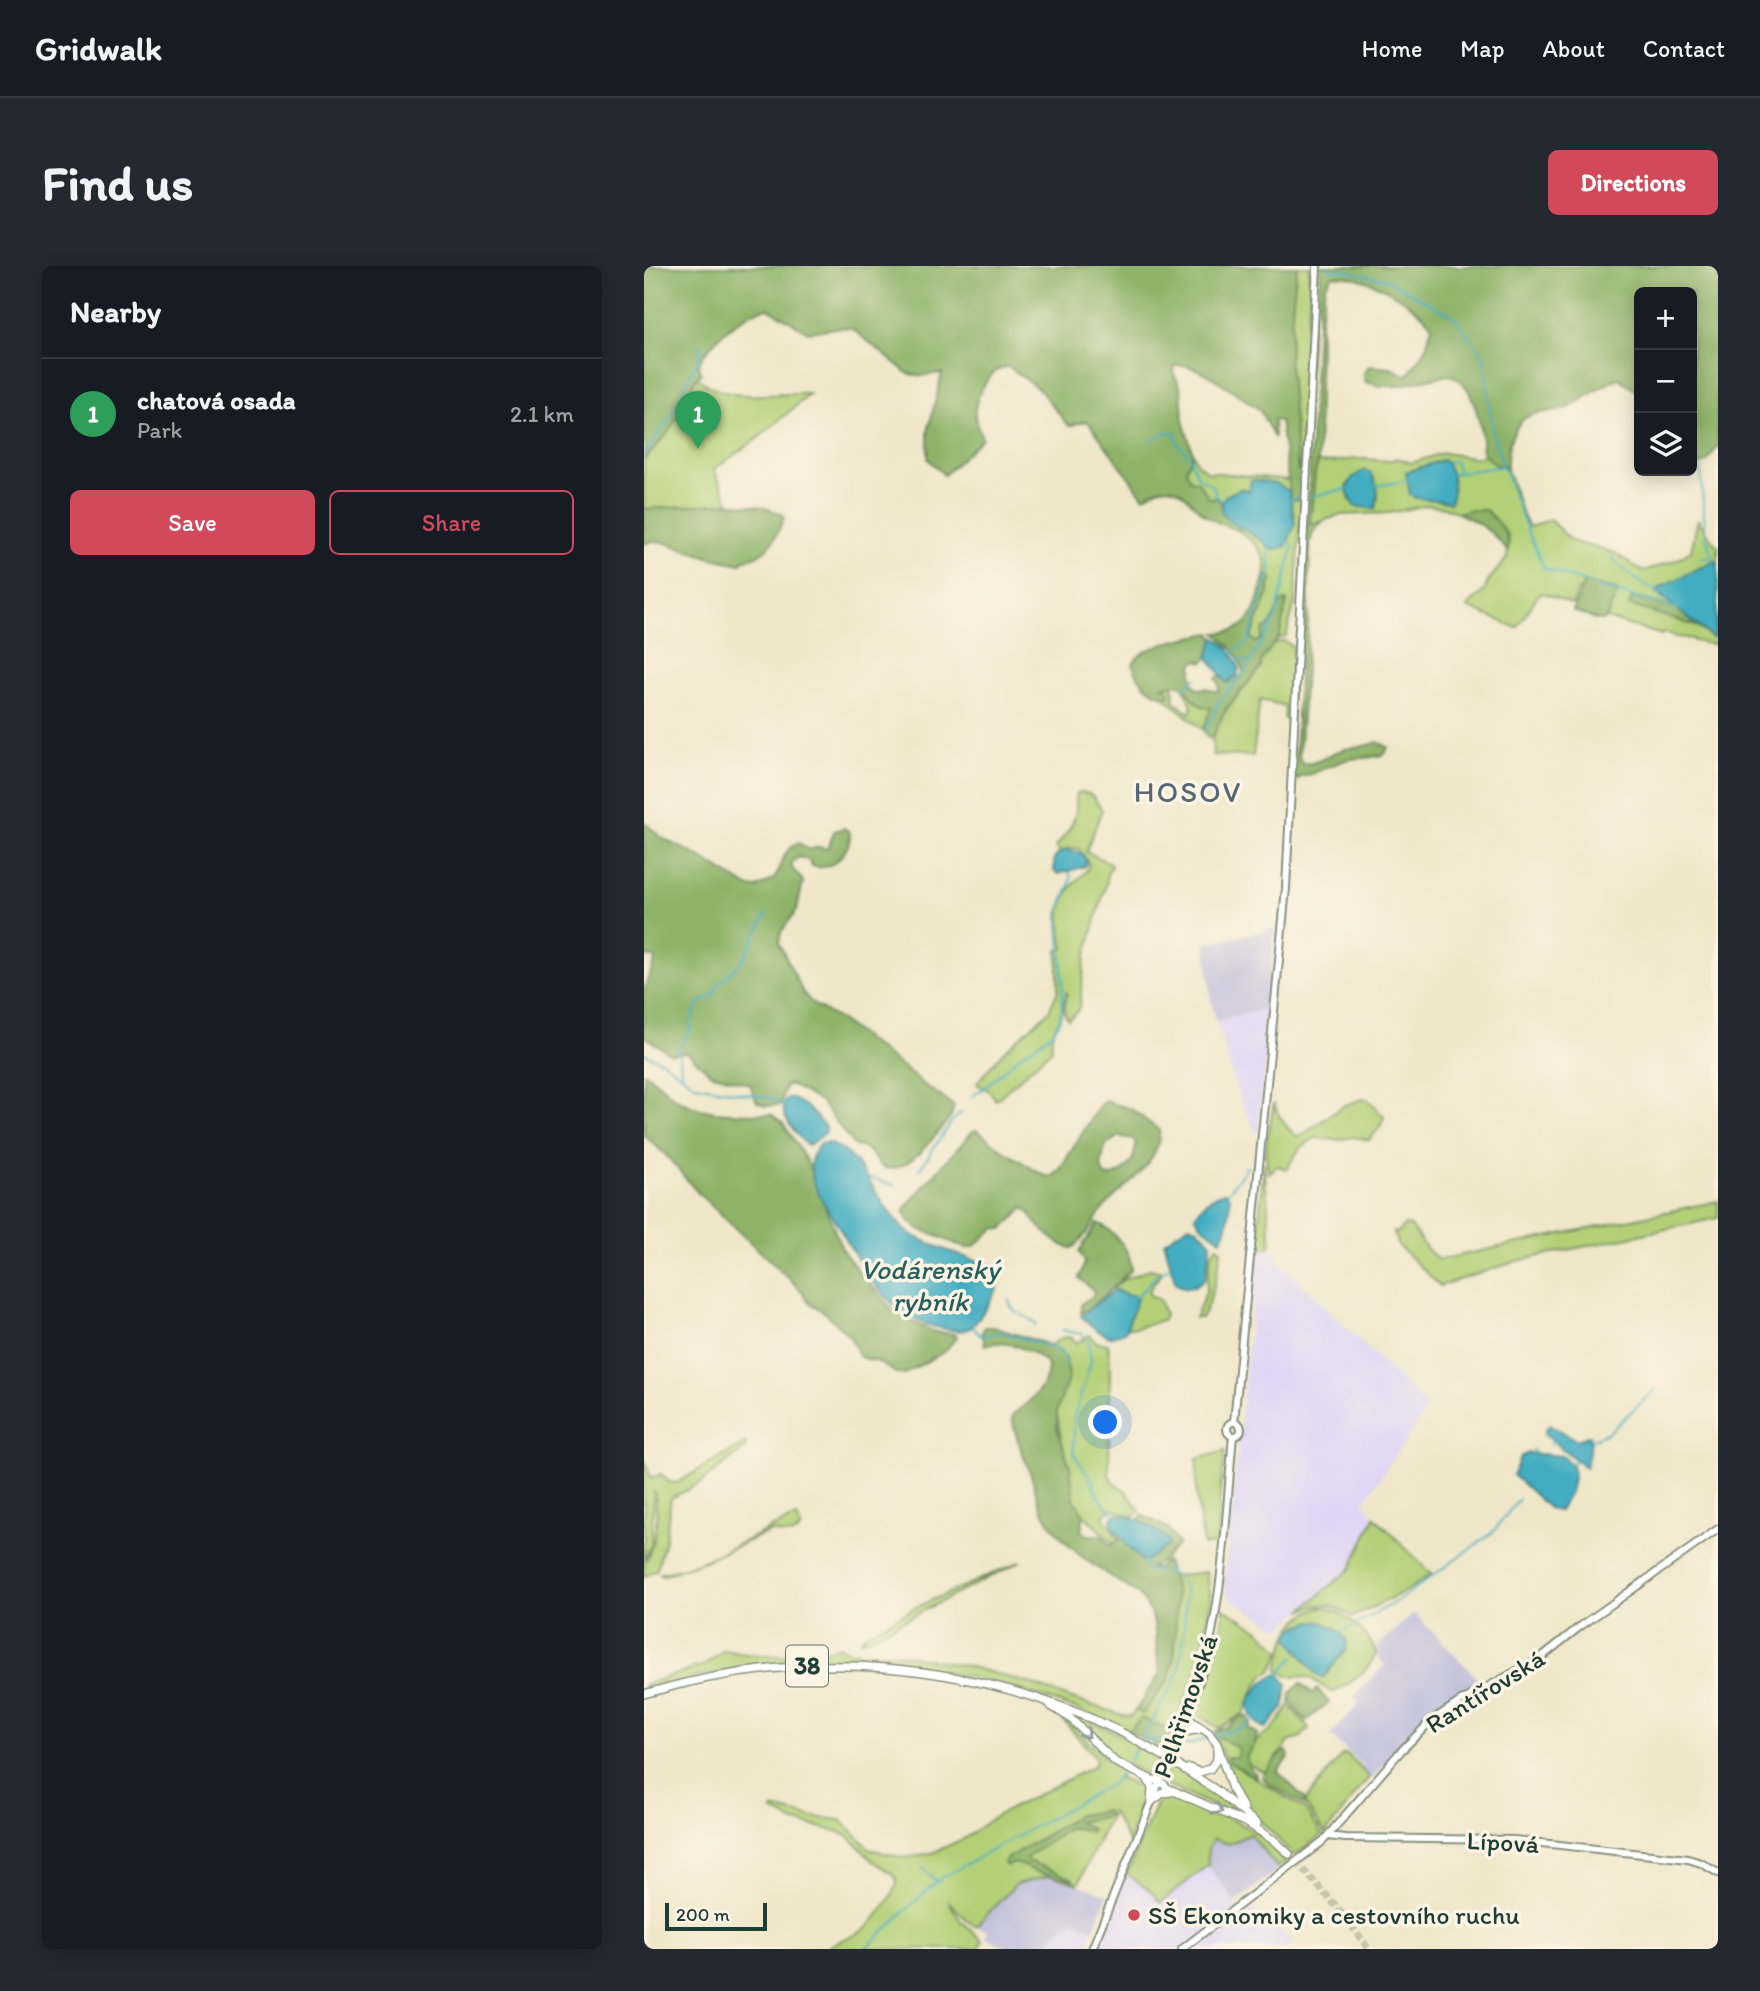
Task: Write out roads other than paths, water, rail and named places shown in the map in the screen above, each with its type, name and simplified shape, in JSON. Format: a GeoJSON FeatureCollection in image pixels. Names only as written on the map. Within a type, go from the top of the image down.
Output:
{"type":"FeatureCollection","features":[{"type":"Feature","properties":{"kind":"main road","name":"Pelhřimovská"},"geometry":{"type":"LineString","coordinates":[[1188,1709],[1203,1668],[1213,1628],[1233,1436],[1228,1434],[1226,1428],[1229,1423],[1234,1422],[1286,898],[1317,266]]}},
{"type":"Feature","properties":{"kind":"main road","name":"Rantířovská"},"geometry":{"type":"LineString","coordinates":[[1182,1949],[1328,1836],[1410,1741],[1431,1721],[1458,1703],[1539,1659],[1578,1628],[1718,1529]]}},
{"type":"Feature","properties":{"kind":"main road","name":"38"},"geometry":{"type":"LineString","coordinates":[[644,1694],[720,1675],[766,1668],[817,1665],[911,1669],[983,1682],[1049,1701],[1121,1732],[1183,1766],[1216,1790],[1289,1854]]}},
{"type":"Feature","properties":{"kind":"main road"},"geometry":{"type":"LineString","coordinates":[[983,1682],[1059,1710],[1110,1758],[1154,1781],[1160,1780],[1178,1793],[1249,1824],[1276,1842]]}},
{"type":"Feature","properties":{"kind":"main road"},"geometry":{"type":"LineString","coordinates":[[1187,1721],[1188,1709]]}},
{"type":"Feature","properties":{"kind":"main road","name":"Pelhřimovská"},"geometry":{"type":"LineString","coordinates":[[1092,1949],[1176,1738],[1187,1721]]}},
{"type":"Feature","properties":{"kind":"main road"},"geometry":{"type":"LineString","coordinates":[[1183,1766],[1199,1772],[1212,1768],[1218,1755],[1212,1739],[1187,1721]]}},
{"type":"Feature","properties":{"kind":"main road"},"geometry":{"type":"LineString","coordinates":[[1187,1721],[1212,1739],[1232,1789],[1253,1821]]}},
{"type":"Feature","properties":{"kind":"main road"},"geometry":{"type":"LineString","coordinates":[[1176,1738],[1191,1730],[1199,1731]]}},
{"type":"Feature","properties":{"kind":"main road"},"geometry":{"type":"LineString","coordinates":[[1143,1776],[1152,1785],[1151,1802]]}},
{"type":"Feature","properties":{"kind":"main road"},"geometry":{"type":"LineString","coordinates":[[1151,1802],[1165,1792],[1178,1793]]}},
{"type":"Feature","properties":{"kind":"main road","name":"Lípová"},"geometry":{"type":"LineString","coordinates":[[1328,1836],[1514,1840],[1678,1857],[1701,1863],[1718,1873]]}},
{"type":"Feature","properties":{"kind":"water"},"geometry":{"type":"Polygon","coordinates":[[[1443,460],[1452,480],[1450,503],[1410,495],[1406,472],[1443,460]]]}},
{"type":"Feature","properties":{"kind":"water"},"geometry":{"type":"Polygon","coordinates":[[[1365,470],[1371,473],[1377,486],[1378,496],[1374,509],[1354,506],[1347,490],[1352,478],[1365,470]]]}},
{"type":"Feature","properties":{"kind":"water"},"geometry":{"type":"Polygon","coordinates":[[[1251,480],[1276,483],[1289,491],[1295,525],[1286,546],[1274,550],[1268,548],[1264,542],[1227,519],[1221,511],[1224,497],[1240,489],[1249,491],[1251,480]]]}},
{"type":"Feature","properties":{"kind":"water"},"geometry":{"type":"Polygon","coordinates":[[[1714,561],[1718,565],[1718,582],[1713,638],[1656,592],[1714,561]]]}},
{"type":"Feature","properties":{"kind":"water"},"geometry":{"type":"Polygon","coordinates":[[[1215,638],[1227,647],[1239,668],[1237,675],[1227,683],[1208,657],[1215,638]]]}},
{"type":"Feature","properties":{"kind":"water"},"geometry":{"type":"Polygon","coordinates":[[[1067,850],[1082,854],[1086,864],[1084,867],[1058,874],[1054,871],[1054,859],[1067,850]]]}},
{"type":"Feature","properties":{"kind":"water"},"geometry":{"type":"Polygon","coordinates":[[[790,1097],[806,1106],[827,1129],[809,1145],[794,1131],[785,1115],[783,1103],[790,1097]]]}},
{"type":"Feature","properties":{"kind":"water","name":"Vodárenský rybník"},"geometry":{"type":"Polygon","coordinates":[[[827,1143],[838,1147],[859,1166],[893,1217],[911,1234],[950,1252],[1002,1268],[996,1290],[972,1327],[956,1330],[923,1323],[906,1315],[879,1290],[857,1259],[814,1183],[812,1158],[820,1144],[827,1143]]]}},
{"type":"Feature","properties":{"kind":"water"},"geometry":{"type":"Polygon","coordinates":[[[1225,1192],[1230,1197],[1229,1214],[1221,1240],[1201,1225],[1195,1215],[1212,1198],[1225,1192]]]}},
{"type":"Feature","properties":{"kind":"water"},"geometry":{"type":"Polygon","coordinates":[[[1189,1225],[1198,1228],[1211,1243],[1205,1279],[1193,1287],[1185,1288],[1176,1284],[1164,1242],[1189,1225]]]}},
{"type":"Feature","properties":{"kind":"water"},"geometry":{"type":"Polygon","coordinates":[[[1115,1290],[1134,1295],[1137,1299],[1125,1332],[1109,1337],[1081,1316],[1115,1290]]]}},
{"type":"Feature","properties":{"kind":"water"},"geometry":{"type":"Polygon","coordinates":[[[1550,1425],[1576,1440],[1589,1436],[1591,1440],[1586,1468],[1544,1434],[1550,1425]]]}},
{"type":"Feature","properties":{"kind":"water"},"geometry":{"type":"Polygon","coordinates":[[[1528,1453],[1562,1456],[1571,1464],[1574,1473],[1570,1492],[1559,1511],[1550,1509],[1513,1475],[1520,1457],[1528,1453]]]}},
{"type":"Feature","properties":{"kind":"water"},"geometry":{"type":"Polygon","coordinates":[[[1117,1514],[1139,1520],[1167,1538],[1167,1546],[1143,1562],[1111,1525],[1111,1519],[1117,1514]]]}},
{"type":"Feature","properties":{"kind":"water"},"geometry":{"type":"Polygon","coordinates":[[[1311,1621],[1331,1626],[1347,1641],[1346,1650],[1322,1678],[1288,1638],[1293,1629],[1311,1621]]]}},
{"type":"Feature","properties":{"kind":"water"},"geometry":{"type":"Polygon","coordinates":[[[1279,1674],[1287,1684],[1284,1707],[1266,1728],[1254,1720],[1248,1706],[1260,1686],[1279,1674]]]}},
{"type":"Feature","properties":{"kind":"waterway"},"geometry":{"type":"LineString","coordinates":[[1326,267],[1384,278],[1453,316],[1484,359],[1493,433],[1502,464]]}},
{"type":"Feature","properties":{"kind":"waterway"},"geometry":{"type":"LineString","coordinates":[[644,455],[672,415],[699,356],[700,346]]}},
{"type":"Feature","properties":{"kind":"waterway"},"geometry":{"type":"LineString","coordinates":[[1150,441],[1165,432],[1176,433],[1177,443],[1188,454],[1198,477],[1213,486],[1216,496],[1222,501]]}},
{"type":"Feature","properties":{"kind":"waterway"},"geometry":{"type":"LineString","coordinates":[[1447,463],[1456,462],[1458,472]]}},
{"type":"Feature","properties":{"kind":"waterway"},"geometry":{"type":"LineString","coordinates":[[1700,465],[1706,538],[1714,560]]}},
{"type":"Feature","properties":{"kind":"waterway"},"geometry":{"type":"LineString","coordinates":[[1451,474],[1503,466],[1544,568],[1608,590],[1681,609]]}},
{"type":"Feature","properties":{"kind":"waterway"},"geometry":{"type":"LineString","coordinates":[[1375,486],[1411,480]]}},
{"type":"Feature","properties":{"kind":"waterway"},"geometry":{"type":"LineString","coordinates":[[1312,496],[1348,489]]}},
{"type":"Feature","properties":{"kind":"waterway"},"geometry":{"type":"LineString","coordinates":[[1291,500],[1301,497]]}},
{"type":"Feature","properties":{"kind":"waterway"},"geometry":{"type":"LineString","coordinates":[[1205,730],[1217,704],[1244,672],[1275,619],[1293,547],[1290,541]]}},
{"type":"Feature","properties":{"kind":"waterway"},"geometry":{"type":"LineString","coordinates":[[1231,654],[1248,642],[1270,571],[1269,549]]}},
{"type":"Feature","properties":{"kind":"waterway"},"geometry":{"type":"LineString","coordinates":[[1700,558],[1713,557]]}},
{"type":"Feature","properties":{"kind":"waterway"},"geometry":{"type":"LineString","coordinates":[[1612,558],[1639,581],[1659,591]]}},
{"type":"Feature","properties":{"kind":"waterway"},"geometry":{"type":"LineString","coordinates":[[1236,661],[1242,659],[1247,662]]}},
{"type":"Feature","properties":{"kind":"waterway"},"geometry":{"type":"LineString","coordinates":[[1183,688],[1196,678]]}},
{"type":"Feature","properties":{"kind":"waterway"},"geometry":{"type":"LineString","coordinates":[[972,1096],[1047,1037],[1059,1020],[1062,1008],[1059,912],[1070,884],[1070,872]]}},
{"type":"Feature","properties":{"kind":"waterway"},"geometry":{"type":"LineString","coordinates":[[692,1019],[699,1003],[714,995],[716,987],[742,961],[767,913]]}},
{"type":"Feature","properties":{"kind":"waterway"},"geometry":{"type":"LineString","coordinates":[[682,1075],[678,1050],[691,1029],[690,1022]]}},
{"type":"Feature","properties":{"kind":"waterway"},"geometry":{"type":"LineString","coordinates":[[644,1053],[664,1062],[695,1085],[770,1098],[783,1103]]}},
{"type":"Feature","properties":{"kind":"waterway"},"geometry":{"type":"LineString","coordinates":[[920,1169],[950,1123],[962,1112]]}},
{"type":"Feature","properties":{"kind":"waterway"},"geometry":{"type":"LineString","coordinates":[[1227,1194],[1247,1167]]}},
{"type":"Feature","properties":{"kind":"waterway"},"geometry":{"type":"LineString","coordinates":[[869,1178],[895,1185]]}},
{"type":"Feature","properties":{"kind":"waterway"},"geometry":{"type":"LineString","coordinates":[[1135,1298],[1158,1274],[1170,1267]]}},
{"type":"Feature","properties":{"kind":"waterway"},"geometry":{"type":"LineString","coordinates":[[1009,1299],[1016,1311],[1036,1325]]}},
{"type":"Feature","properties":{"kind":"waterway"},"geometry":{"type":"LineString","coordinates":[[972,1326],[981,1336],[1001,1332],[1061,1351],[1067,1364]]}},
{"type":"Feature","properties":{"kind":"waterway"},"geometry":{"type":"LineString","coordinates":[[1062,1330],[1082,1334],[1088,1340],[1091,1362],[1074,1417],[1075,1456],[1092,1480],[1098,1496],[1114,1515]]}},
{"type":"Feature","properties":{"kind":"waterway"},"geometry":{"type":"LineString","coordinates":[[1591,1440],[1609,1432],[1655,1390]]}},
{"type":"Feature","properties":{"kind":"waterway"},"geometry":{"type":"LineString","coordinates":[[1551,1445],[1553,1440]]}},
{"type":"Feature","properties":{"kind":"waterway"},"geometry":{"type":"LineString","coordinates":[[1532,1453],[1533,1449]]}},
{"type":"Feature","properties":{"kind":"waterway"},"geometry":{"type":"LineString","coordinates":[[1571,1464],[1576,1461]]}},
{"type":"Feature","properties":{"kind":"waterway"},"geometry":{"type":"LineString","coordinates":[[1341,1633],[1399,1600],[1492,1533],[1519,1499]]}},
{"type":"Feature","properties":{"kind":"waterway"},"geometry":{"type":"LineString","coordinates":[[1142,1740],[1179,1672],[1186,1589],[1175,1575],[1146,1569],[1144,1560]]}},
{"type":"Feature","properties":{"kind":"waterway"},"geometry":{"type":"LineString","coordinates":[[1166,1566],[1171,1574]]}},
{"type":"Feature","properties":{"kind":"waterway"},"geometry":{"type":"LineString","coordinates":[[1279,1674],[1294,1657]]}},
{"type":"Feature","properties":{"kind":"waterway"},"geometry":{"type":"LineString","coordinates":[[1213,1736],[1244,1727],[1254,1719]]}},
{"type":"Feature","properties":{"kind":"waterway"},"geometry":{"type":"LineString","coordinates":[[1183,1744],[1188,1745],[1208,1738]]}},
{"type":"Feature","properties":{"kind":"waterway"},"geometry":{"type":"LineString","coordinates":[[1143,1741],[1166,1739]]}},
{"type":"Feature","properties":{"kind":"waterway"},"geometry":{"type":"LineString","coordinates":[[1127,1764],[1139,1744]]}},
{"type":"Feature","properties":{"kind":"waterway"},"geometry":{"type":"LineString","coordinates":[[865,1949],[938,1880],[1113,1783],[1122,1772]]}},
{"type":"Feature","properties":{"kind":"waterway"},"geometry":{"type":"LineString","coordinates":[[923,1868],[935,1880]]}},
{"type":"Feature","properties":{"kind":"tunnel"},"geometry":{"type":"LineString","coordinates":[[1289,1854],[1338,1908],[1369,1949]]}},
{"type":"Feature","properties":{"kind":"place","name":"chatová osada"},"geometry":{"type":"Point","coordinates":[698,449]}},
{"type":"Feature","properties":{"kind":"place","name":"SŠ Ekonomiky a cestovního ruchu"},"geometry":{"type":"Point","coordinates":[1134,1915]}},
{"type":"Feature","properties":{"kind":"district","name":"HOSOV"},"geometry":{"type":"Point","coordinates":[1188,792]}}]}
